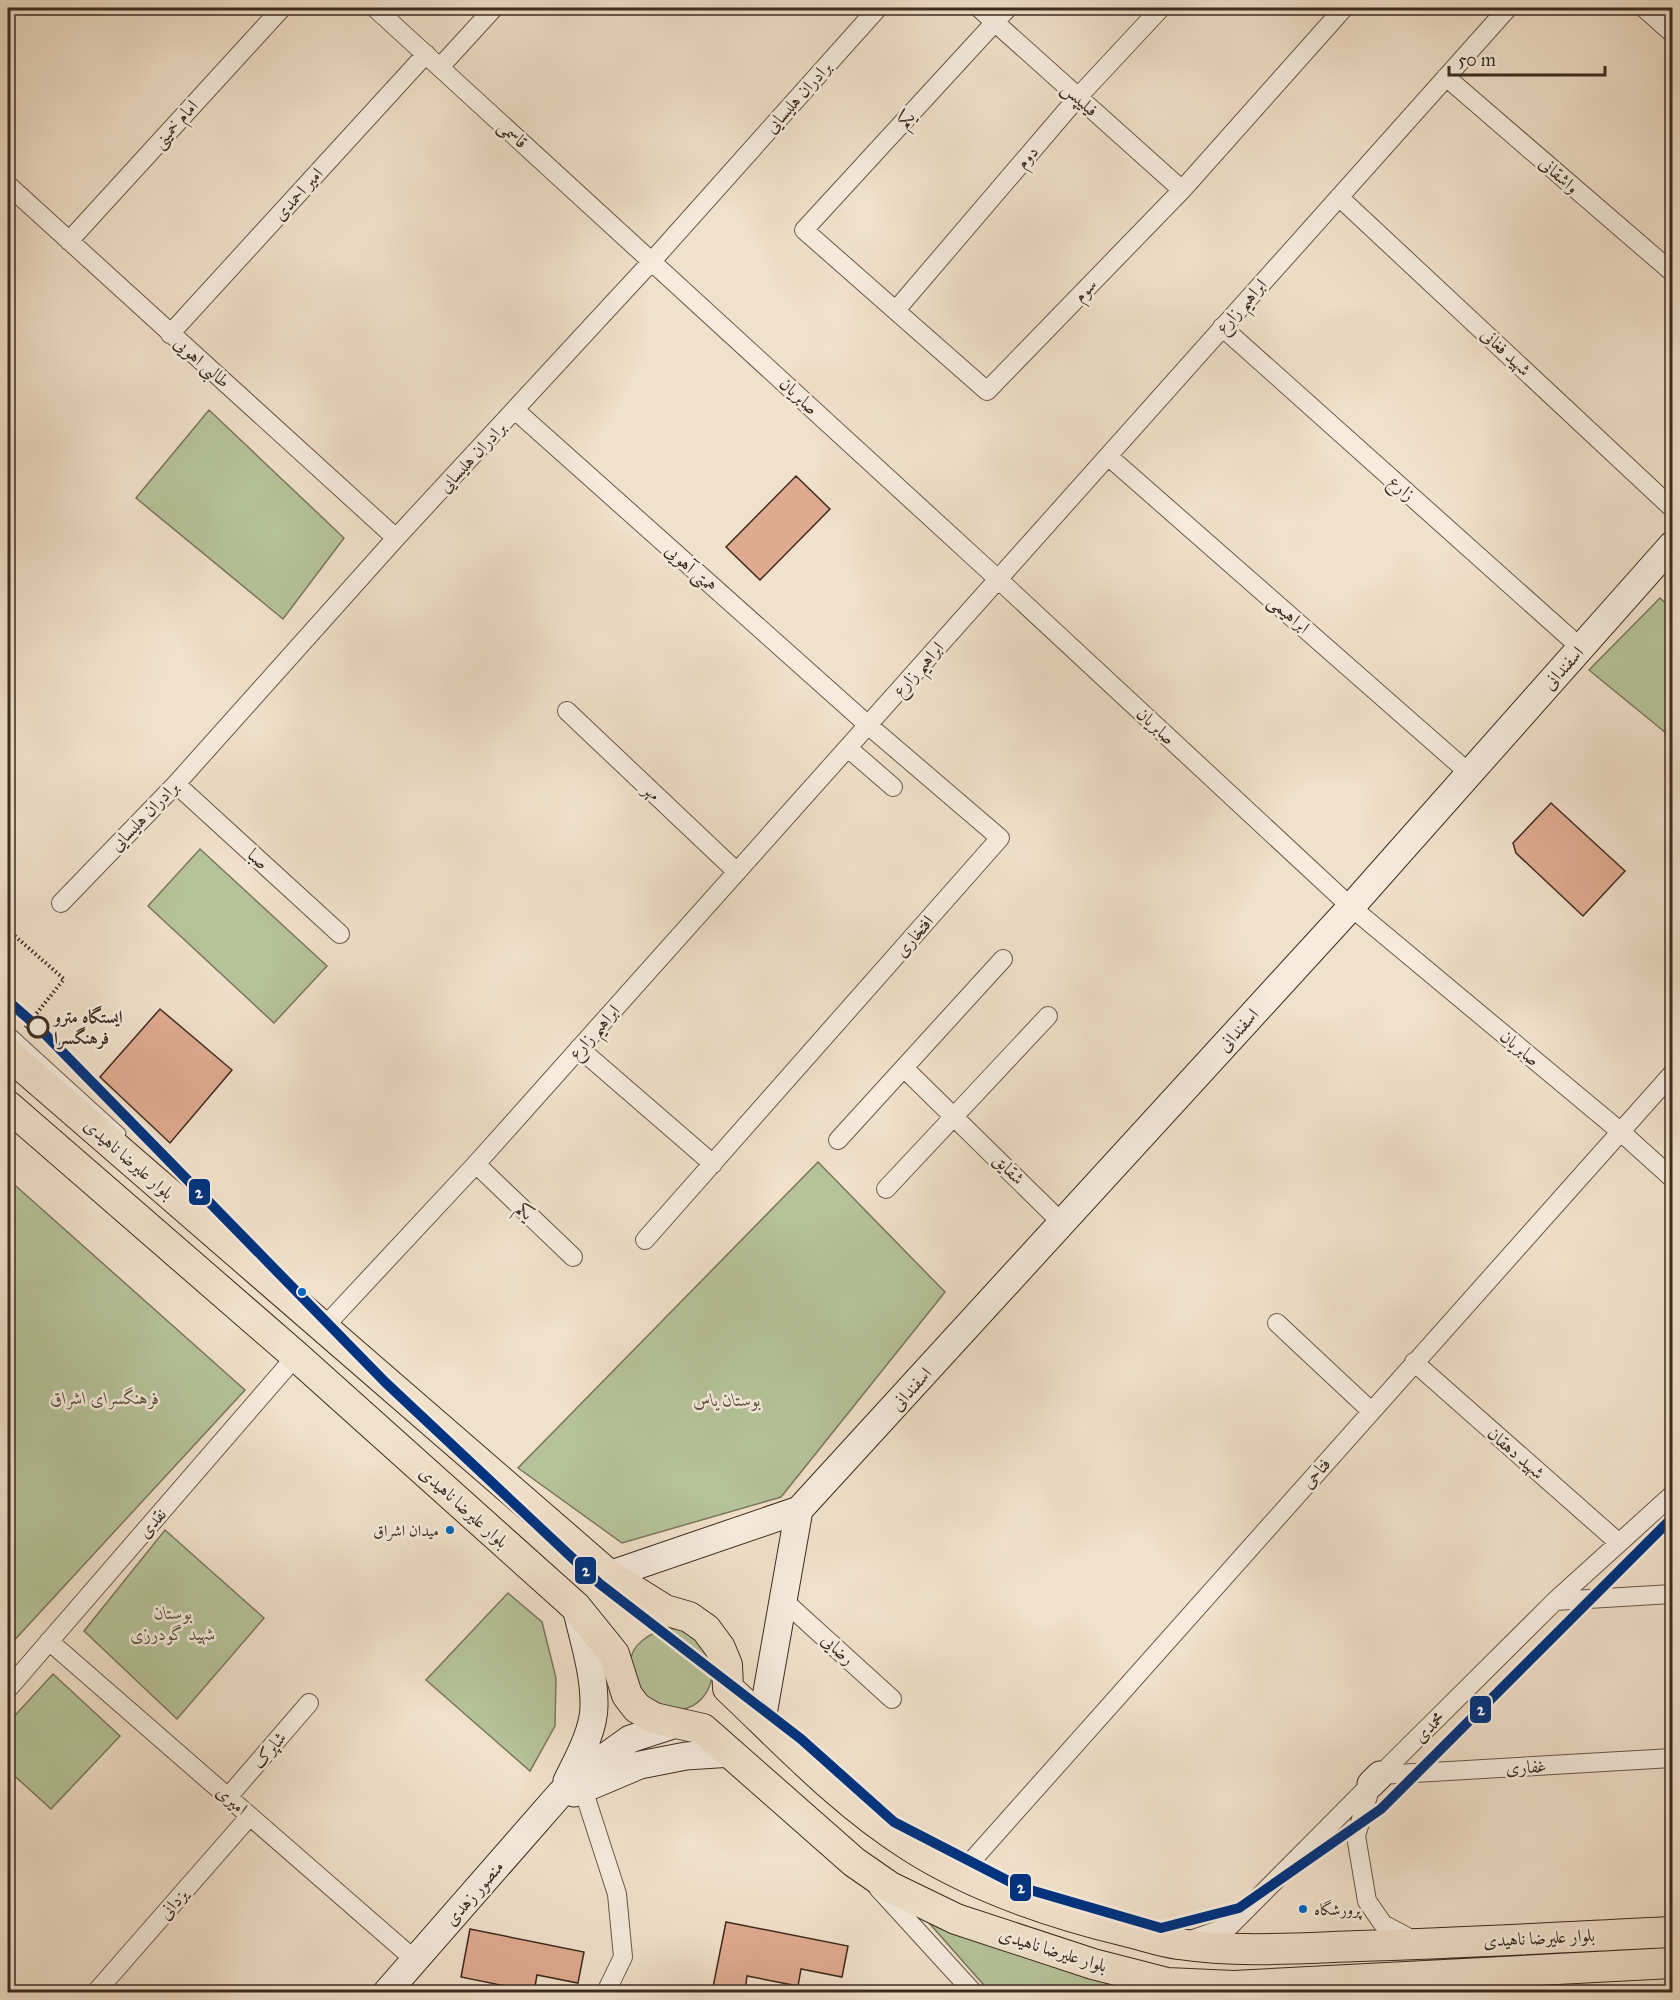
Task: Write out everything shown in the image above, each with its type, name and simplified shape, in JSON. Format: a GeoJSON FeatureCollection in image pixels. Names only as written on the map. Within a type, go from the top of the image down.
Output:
{"type":"FeatureCollection","features":[{"type":"Feature","properties":{"kind":"main road","name":"اسفندانی"},"geometry":{"type":"LineString","coordinates":[[799,1510],[1351,907],[1672,545]]}},
{"type":"Feature","properties":{"kind":"main road","name":"بلوار علیرضا ناهیدی"},"geometry":{"type":"LineString","coordinates":[[13,1046],[173,1197],[609,1575],[665,1610],[689,1617],[706,1629],[720,1648],[727,1665],[728,1688],[869,1818],[911,1847],[969,1877],[1044,1907],[1104,1926],[1178,1944],[1229,1949],[1421,1944],[1672,1932]]}},
{"type":"Feature","properties":{"kind":"main road","name":"بلوار علیرضا ناهیدی"},"geometry":{"type":"LineString","coordinates":[[8,1106],[296,1356],[576,1607],[614,1654],[627,1695],[637,1708],[654,1718],[703,1729],[854,1862],[890,1887],[956,1920],[1169,1988],[1298,1987],[1672,1963]]}},
{"type":"Feature","properties":{"kind":"main road"},"geometry":{"type":"LineString","coordinates":[[321,1379],[335,1380],[346,1377],[351,1371],[350,1350]]}},
{"type":"Feature","properties":{"kind":"main road"},"geometry":{"type":"LineString","coordinates":[[363,1416],[363,1405],[371,1396],[389,1391],[400,1393]]}},
{"type":"Feature","properties":{"kind":"main road"},"geometry":{"type":"LineString","coordinates":[[609,1575],[799,1510],[762,1720]]}},
{"type":"Feature","properties":{"kind":"main road","name":"منصور زهدی"},"geometry":{"type":"LineString","coordinates":[[566,1795],[586,1744],[595,1705],[590,1665],[576,1607]]}},
{"type":"Feature","properties":{"kind":"main road","name":"منصور زهدی"},"geometry":{"type":"LineString","coordinates":[[387,1992],[598,1762],[630,1739],[679,1723]]}},
{"type":"Feature","properties":{"kind":"main road"},"geometry":{"type":"LineString","coordinates":[[566,1795],[640,1765],[686,1756],[732,1753]]}},
{"type":"Feature","properties":{"kind":"main road"},"geometry":{"type":"LineString","coordinates":[[956,1920],[971,1916],[979,1910],[982,1903],[982,1894],[969,1877]]}},
{"type":"Feature","properties":{"kind":"main road"},"geometry":{"type":"LineString","coordinates":[[1028,1943],[1019,1933],[1016,1924],[1018,1917],[1031,1909],[1044,1907]]}},
{"type":"Feature","properties":{"kind":"street","name":"امام خمینی"},"geometry":{"type":"LineString","coordinates":[[69,241],[282,8]]}},
{"type":"Feature","properties":{"kind":"street"},"geometry":{"type":"LineString","coordinates":[[440,67],[494,8]]}},
{"type":"Feature","properties":{"kind":"street","name":"برادران هلیسایی"},"geometry":{"type":"LineString","coordinates":[[61,903],[176,784],[396,538],[652,261],[878,8]]}},
{"type":"Feature","properties":{"kind":"street","name":"فیلیپس"},"geometry":{"type":"LineString","coordinates":[[979,8],[1182,190]]}},
{"type":"Feature","properties":{"kind":"street","name":"یکم"},"geometry":{"type":"LineString","coordinates":[[804,230],[1008,8]]}},
{"type":"Feature","properties":{"kind":"street","name":"دوم"},"geometry":{"type":"LineString","coordinates":[[896,310],[1078,97],[1161,8]]}},
{"type":"Feature","properties":{"kind":"street","name":"سوم"},"geometry":{"type":"LineString","coordinates":[[804,230],[987,391],[1182,190],[1344,8]]}},
{"type":"Feature","properties":{"kind":"street","name":"ابراهیم زارع"},"geometry":{"type":"LineString","coordinates":[[324,1327],[476,1164],[1508,8]]}},
{"type":"Feature","properties":{"kind":"street"},"geometry":{"type":"LineString","coordinates":[[1644,8],[1672,33]]}},
{"type":"Feature","properties":{"kind":"street","name":"قاسمی"},"geometry":{"type":"LineString","coordinates":[[385,11],[426,54],[652,261]]}},
{"type":"Feature","properties":{"kind":"street","name":"امیر احمدی"},"geometry":{"type":"LineString","coordinates":[[170,334],[426,54]]}},
{"type":"Feature","properties":{"kind":"street","name":"واشقانی"},"geometry":{"type":"LineString","coordinates":[[1446,77],[1672,272]]}},
{"type":"Feature","properties":{"kind":"street","name":"طالبی اهویی"},"geometry":{"type":"LineString","coordinates":[[8,185],[396,538]]}},
{"type":"Feature","properties":{"kind":"street","name":"شهید فغانی"},"geometry":{"type":"LineString","coordinates":[[1339,197],[1672,507]]}},
{"type":"Feature","properties":{"kind":"street","name":"صابریان"},"geometry":{"type":"LineString","coordinates":[[652,261],[1351,907],[1621,1132],[1672,1178]]}},
{"type":"Feature","properties":{"kind":"street","name":"زارع"},"geometry":{"type":"LineString","coordinates":[[1222,327],[1581,648]]}},
{"type":"Feature","properties":{"kind":"street","name":"همتی آهویی"},"geometry":{"type":"LineString","coordinates":[[515,410],[867,725]]}},
{"type":"Feature","properties":{"kind":"street","name":"ابراهیمی"},"geometry":{"type":"LineString","coordinates":[[1108,456],[1469,773]]}},
{"type":"Feature","properties":{"kind":"street","name":"مهر"},"geometry":{"type":"LineString","coordinates":[[567,711],[737,872]]}},
{"type":"Feature","properties":{"kind":"street","name":"افتخاری"},"geometry":{"type":"LineString","coordinates":[[645,1240],[1000,838],[867,725]]}},
{"type":"Feature","properties":{"kind":"street"},"geometry":{"type":"LineString","coordinates":[[848,748],[892,787]]}},
{"type":"Feature","properties":{"kind":"street","name":"صبا"},"geometry":{"type":"LineString","coordinates":[[176,784],[340,934]]}},
{"type":"Feature","properties":{"kind":"street"},"geometry":{"type":"LineString","coordinates":[[838,1140],[1003,959]]}},
{"type":"Feature","properties":{"kind":"street"},"geometry":{"type":"LineString","coordinates":[[886,1189],[1048,1016]]}},
{"type":"Feature","properties":{"kind":"street"},"geometry":{"type":"LineString","coordinates":[[579,1048],[712,1164]]}},
{"type":"Feature","properties":{"kind":"street","name":"شقایق"},"geometry":{"type":"LineString","coordinates":[[904,1068],[1062,1223]]}},
{"type":"Feature","properties":{"kind":"street","name":"فتاحی"},"geometry":{"type":"LineString","coordinates":[[969,1877],[1371,1410],[1672,1074]]}},
{"type":"Feature","properties":{"kind":"street","name":"یکم"},"geometry":{"type":"LineString","coordinates":[[476,1164],[573,1257]]}},
{"type":"Feature","properties":{"kind":"street"},"geometry":{"type":"LineString","coordinates":[[1277,1323],[1371,1410]]}},
{"type":"Feature","properties":{"kind":"street","name":"نقدی"},"geometry":{"type":"LineString","coordinates":[[8,1689],[296,1356]]}},
{"type":"Feature","properties":{"kind":"street","name":"شهید دهقان"},"geometry":{"type":"LineString","coordinates":[[1414,1362],[1619,1544]]}},
{"type":"Feature","properties":{"kind":"street","name":"محمدی"},"geometry":{"type":"LineString","coordinates":[[1178,1944],[1230,1926],[1555,1601],[1672,1495]]}},
{"type":"Feature","properties":{"kind":"street"},"geometry":{"type":"LineString","coordinates":[[1555,1601],[1672,1594]]}},
{"type":"Feature","properties":{"kind":"street","name":"رضایی"},"geometry":{"type":"LineString","coordinates":[[783,1600],[892,1699]]}},
{"type":"Feature","properties":{"kind":"street","name":"امیری"},"geometry":{"type":"LineString","coordinates":[[49,1641],[416,1960]]}},
{"type":"Feature","properties":{"kind":"street","name":"شاپرک"},"geometry":{"type":"LineString","coordinates":[[228,1797],[309,1703]]}},
{"type":"Feature","properties":{"kind":"street","name":"غفاری"},"geometry":{"type":"LineString","coordinates":[[1376,1780],[1672,1758]]}},
{"type":"Feature","properties":{"kind":"street"},"geometry":{"type":"LineString","coordinates":[[1376,1780],[1356,1836],[1367,1901],[1383,1924],[1421,1944]]}},
{"type":"Feature","properties":{"kind":"street"},"geometry":{"type":"LineString","coordinates":[[566,1795],[616,1894],[622,1957],[606,1992]]}},
{"type":"Feature","properties":{"kind":"street","name":"یزدانی"},"geometry":{"type":"LineString","coordinates":[[96,1992],[250,1816]]}},
{"type":"Feature","properties":{"kind":"street"},"geometry":{"type":"LineString","coordinates":[[854,1862],[974,1992]]}},
{"type":"Feature","properties":{"kind":"lane"},"geometry":{"type":"LineString","coordinates":[[8,1030],[13,1046],[132,1143]]}},
{"type":"Feature","properties":{"kind":"lane"},"geometry":{"type":"LineString","coordinates":[[152,1165],[173,1197]]}},
{"type":"Feature","properties":{"kind":"path"},"geometry":{"type":"LineString","coordinates":[[8,930],[64,979],[31,1018],[13,1046]]}},
{"type":"Feature","properties":{"kind":"green space"},"geometry":{"type":"Polygon","coordinates":[[[209,410],[344,538],[283,619],[136,498],[209,410]]]}},
{"type":"Feature","properties":{"kind":"green space"},"geometry":{"type":"Polygon","coordinates":[[[1660,598],[1672,609],[1672,738],[1589,670],[1660,598]]]}},
{"type":"Feature","properties":{"kind":"green space"},"geometry":{"type":"Polygon","coordinates":[[[200,849],[327,966],[274,1023],[148,906],[200,849]]]}},
{"type":"Feature","properties":{"kind":"green space","name":"بوستان یاس"},"geometry":{"type":"Polygon","coordinates":[[[818,1162],[945,1292],[781,1497],[622,1543],[518,1468],[818,1162]]]}},
{"type":"Feature","properties":{"kind":"green space","name":"فرهنگسرای اشراق"},"geometry":{"type":"Polygon","coordinates":[[[8,1179],[245,1390],[8,1647],[8,1179]]]}},
{"type":"Feature","properties":{"kind":"green space","name":"بوستان شهید گودرزی"},"geometry":{"type":"Polygon","coordinates":[[[165,1530],[264,1618],[177,1719],[84,1631],[165,1530]]]}},
{"type":"Feature","properties":{"kind":"green space"},"geometry":{"type":"Polygon","coordinates":[[[508,1593],[542,1622],[556,1678],[555,1726],[530,1771],[426,1680],[508,1593]]]}},
{"type":"Feature","properties":{"kind":"green space"},"geometry":{"type":"Polygon","coordinates":[[[668,1628],[683,1631],[702,1641],[710,1654],[712,1663],[711,1683],[707,1691],[694,1705],[684,1709],[644,1701],[631,1665],[633,1651],[642,1640],[668,1628]]]}},
{"type":"Feature","properties":{"kind":"green space"},"geometry":{"type":"Polygon","coordinates":[[[53,1674],[120,1736],[51,1809],[8,1770],[8,1723],[53,1674]]]}},
{"type":"Feature","properties":{"kind":"green space"},"geometry":{"type":"Polygon","coordinates":[[[930,1924],[1130,1990],[1128,1992],[990,1992],[930,1924]]]}},
{"type":"Feature","properties":{"kind":"building"},"geometry":{"type":"Polygon","coordinates":[[[796,476],[830,509],[760,580],[726,547],[796,476]]]}},
{"type":"Feature","properties":{"kind":"building"},"geometry":{"type":"Polygon","coordinates":[[[1551,803],[1625,871],[1583,916],[1516,853],[1513,843],[1551,803]]]}},
{"type":"Feature","properties":{"kind":"building"},"geometry":{"type":"Polygon","coordinates":[[[160,1009],[232,1070],[170,1143],[100,1077],[160,1009]]]}},
{"type":"Feature","properties":{"kind":"building"},"geometry":{"type":"Polygon","coordinates":[[[726,1922],[848,1946],[842,1977],[801,1969],[798,1986],[747,1976],[745,1992],[712,1992],[726,1922]]]}},
{"type":"Feature","properties":{"kind":"building"},"geometry":{"type":"Polygon","coordinates":[[[470,1929],[584,1952],[578,1983],[537,1975],[534,1992],[461,1977],[470,1929]]]}},
{"type":"Feature","properties":{"kind":"transit line","name":"2"},"geometry":{"type":"LineString","coordinates":[[8,1001],[39,1028],[385,1382],[600,1584],[801,1739],[894,1822],[1020,1887],[1161,1928],[1239,1908],[1381,1809],[1672,1518]]}},
{"type":"Feature","properties":{"kind":"place","name":"ایستگاه مترو فرهنگسرا"},"geometry":{"type":"Point","coordinates":[38,1027]}},
{"type":"Feature","properties":{"kind":"place","name":"میدان اشراق"},"geometry":{"type":"Point","coordinates":[450,1530]}},
{"type":"Feature","properties":{"kind":"place","name":"پرورشگاه"},"geometry":{"type":"Point","coordinates":[1303,1909]}}]}
